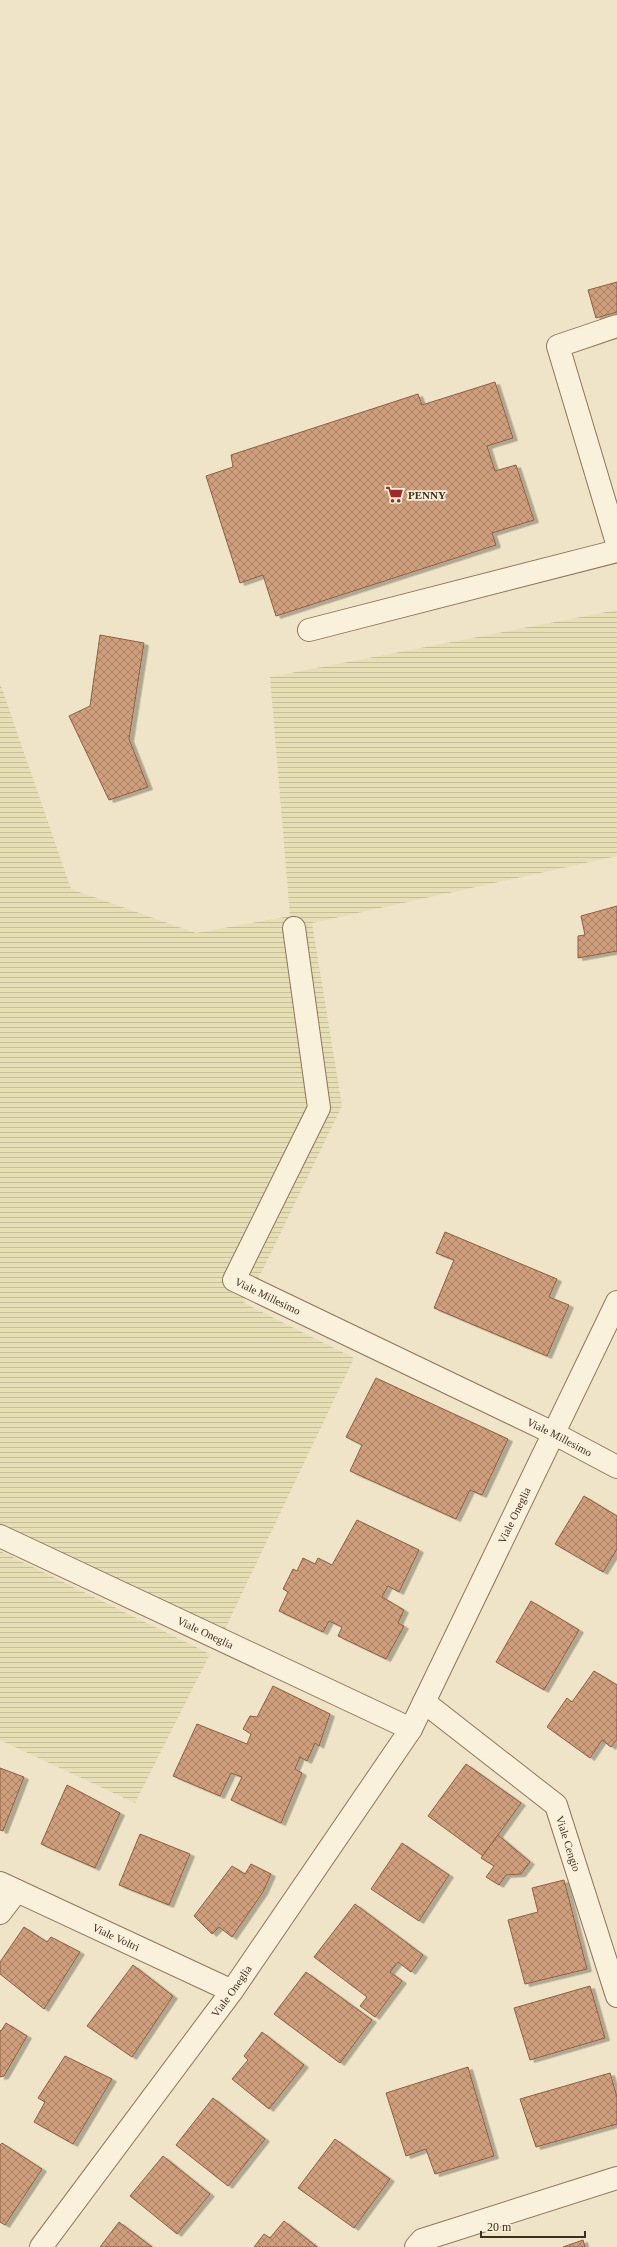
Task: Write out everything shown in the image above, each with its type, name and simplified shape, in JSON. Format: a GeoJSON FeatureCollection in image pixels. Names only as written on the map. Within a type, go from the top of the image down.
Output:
{"type":"FeatureCollection","features":[{"type":"Feature","properties":{"kind":"street"},"geometry":{"type":"LineString","coordinates":[[617,326],[558,346],[617,543]]}},
{"type":"Feature","properties":{"kind":"street"},"geometry":{"type":"LineString","coordinates":[[309,630],[617,551]]}},
{"type":"Feature","properties":{"kind":"street","name":"Viale Millesimo"},"geometry":{"type":"LineString","coordinates":[[294,928],[319,1108],[234,1280],[553,1433],[617,1467]]}},
{"type":"Feature","properties":{"kind":"street","name":"Viale Oneglia"},"geometry":{"type":"LineString","coordinates":[[41,2247],[232,1991],[411,1729],[617,1302]]}},
{"type":"Feature","properties":{"kind":"street","name":"Viale Oneglia"},"geometry":{"type":"LineString","coordinates":[[0,1536],[411,1729]]}},
{"type":"Feature","properties":{"kind":"street","name":"Viale Cengio"},"geometry":{"type":"LineString","coordinates":[[424,1702],[556,1805],[617,1996]]}},
{"type":"Feature","properties":{"kind":"street"},"geometry":{"type":"LineString","coordinates":[[0,1912],[8,1887]]}},
{"type":"Feature","properties":{"kind":"street","name":"Viale Voltri"},"geometry":{"type":"LineString","coordinates":[[8,1887],[232,1991]]}},
{"type":"Feature","properties":{"kind":"street"},"geometry":{"type":"LineString","coordinates":[[416,2247],[422,2240],[617,2178]]}},
{"type":"Feature","properties":{"kind":"shaded area"},"geometry":{"type":"Polygon","coordinates":[[[617,610],[617,856],[312,923],[342,1106],[263,1269],[244,1303],[354,1358],[225,1629],[0,1528],[0,683],[71,889],[196,933],[290,916],[270,677],[617,610]]]}},
{"type":"Feature","properties":{"kind":"shaded area"},"geometry":{"type":"Polygon","coordinates":[[[0,1551],[210,1654],[135,1803],[0,1740],[0,1551]]]}},
{"type":"Feature","properties":{"kind":"building"},"geometry":{"type":"Polygon","coordinates":[[[617,282],[617,312],[596,318],[588,290],[617,282]]]}},
{"type":"Feature","properties":{"kind":"building"},"geometry":{"type":"Polygon","coordinates":[[[495,382],[513,438],[487,446],[495,471],[516,465],[534,520],[492,533],[496,545],[276,616],[263,575],[240,583],[206,476],[233,467],[231,455],[418,394],[422,405],[495,382]]]}},
{"type":"Feature","properties":{"kind":"building"},"geometry":{"type":"Polygon","coordinates":[[[100,635],[144,643],[129,739],[148,787],[109,800],[69,716],[90,706],[100,635]]]}},
{"type":"Feature","properties":{"kind":"building"},"geometry":{"type":"Polygon","coordinates":[[[617,906],[617,951],[578,958],[578,936],[585,935],[581,916],[617,906]]]}},
{"type":"Feature","properties":{"kind":"building"},"geometry":{"type":"Polygon","coordinates":[[[445,1232],[557,1279],[549,1297],[569,1305],[547,1356],[434,1308],[454,1260],[436,1253],[445,1232]]]}},
{"type":"Feature","properties":{"kind":"building"},"geometry":{"type":"Polygon","coordinates":[[[376,1378],[508,1439],[482,1495],[470,1490],[456,1519],[350,1471],[362,1445],[346,1437],[376,1378]]]}},
{"type":"Feature","properties":{"kind":"building"},"geometry":{"type":"Polygon","coordinates":[[[584,1496],[617,1516],[617,1549],[603,1572],[555,1544],[584,1496]]]}},
{"type":"Feature","properties":{"kind":"building"},"geometry":{"type":"Polygon","coordinates":[[[357,1520],[419,1550],[399,1592],[388,1586],[382,1597],[404,1610],[398,1623],[404,1626],[386,1659],[338,1636],[342,1627],[329,1621],[323,1632],[279,1611],[288,1592],[283,1589],[293,1569],[297,1571],[303,1558],[315,1564],[318,1558],[332,1565],[357,1520]]]}},
{"type":"Feature","properties":{"kind":"building"},"geometry":{"type":"Polygon","coordinates":[[[531,1601],[579,1630],[544,1690],[496,1662],[531,1601]]]}},
{"type":"Feature","properties":{"kind":"building"},"geometry":{"type":"Polygon","coordinates":[[[594,1671],[617,1685],[617,1739],[611,1747],[602,1740],[590,1758],[547,1727],[567,1698],[572,1702],[594,1671]]]}},
{"type":"Feature","properties":{"kind":"building"},"geometry":{"type":"Polygon","coordinates":[[[273,1686],[330,1714],[319,1746],[315,1743],[307,1761],[300,1757],[295,1769],[302,1773],[281,1823],[231,1800],[242,1777],[231,1773],[220,1796],[173,1776],[197,1724],[247,1744],[251,1734],[243,1729],[250,1716],[257,1717],[273,1686]]]}},
{"type":"Feature","properties":{"kind":"building"},"geometry":{"type":"Polygon","coordinates":[[[466,1764],[521,1803],[483,1856],[428,1816],[466,1764]]]}},
{"type":"Feature","properties":{"kind":"building"},"geometry":{"type":"Polygon","coordinates":[[[0,1768],[24,1777],[3,1831],[0,1830],[0,1768]]]}},
{"type":"Feature","properties":{"kind":"building"},"geometry":{"type":"Polygon","coordinates":[[[67,1785],[120,1813],[95,1868],[41,1844],[67,1785]]]}},
{"type":"Feature","properties":{"kind":"building"},"geometry":{"type":"Polygon","coordinates":[[[140,1834],[190,1854],[169,1905],[119,1885],[140,1834]]]}},
{"type":"Feature","properties":{"kind":"building"},"geometry":{"type":"Polygon","coordinates":[[[498,1835],[530,1862],[521,1874],[506,1875],[499,1885],[486,1877],[494,1866],[481,1858],[498,1835]]]}},
{"type":"Feature","properties":{"kind":"building"},"geometry":{"type":"Polygon","coordinates":[[[402,1843],[449,1875],[419,1921],[371,1889],[402,1843]]]}},
{"type":"Feature","properties":{"kind":"building"},"geometry":{"type":"Polygon","coordinates":[[[251,1864],[271,1874],[263,1892],[232,1937],[219,1927],[212,1934],[194,1916],[232,1866],[245,1874],[251,1864]]]}},
{"type":"Feature","properties":{"kind":"building"},"geometry":{"type":"Polygon","coordinates":[[[564,1880],[587,1969],[525,1984],[508,1920],[538,1912],[532,1888],[564,1880]]]}},
{"type":"Feature","properties":{"kind":"building"},"geometry":{"type":"Polygon","coordinates":[[[355,1904],[423,1955],[411,1972],[398,1962],[390,1972],[402,1981],[375,2017],[360,2006],[367,1997],[314,1957],[355,1904]]]}},
{"type":"Feature","properties":{"kind":"building"},"geometry":{"type":"Polygon","coordinates":[[[24,1927],[47,1942],[51,1937],[80,1952],[44,2009],[0,1974],[0,1962],[24,1927]]]}},
{"type":"Feature","properties":{"kind":"building"},"geometry":{"type":"Polygon","coordinates":[[[133,1965],[173,1996],[132,2057],[87,2026],[133,1965]]]}},
{"type":"Feature","properties":{"kind":"building"},"geometry":{"type":"Polygon","coordinates":[[[306,1972],[372,2020],[340,2063],[274,2014],[306,1972]]]}},
{"type":"Feature","properties":{"kind":"building"},"geometry":{"type":"Polygon","coordinates":[[[590,1986],[605,2038],[530,2060],[514,2008],[590,1986]]]}},
{"type":"Feature","properties":{"kind":"building"},"geometry":{"type":"Polygon","coordinates":[[[6,2023],[27,2036],[4,2076],[0,2077],[0,2030],[1,2031],[6,2023]]]}},
{"type":"Feature","properties":{"kind":"building"},"geometry":{"type":"Polygon","coordinates":[[[262,2032],[304,2065],[269,2109],[232,2079],[248,2060],[244,2056],[262,2032]]]}},
{"type":"Feature","properties":{"kind":"building"},"geometry":{"type":"Polygon","coordinates":[[[65,2056],[112,2079],[73,2144],[34,2122],[45,2102],[38,2098],[65,2056]]]}},
{"type":"Feature","properties":{"kind":"building"},"geometry":{"type":"Polygon","coordinates":[[[468,2067],[494,2156],[435,2174],[426,2149],[406,2156],[386,2093],[468,2067]]]}},
{"type":"Feature","properties":{"kind":"building"},"geometry":{"type":"Polygon","coordinates":[[[610,2073],[617,2097],[617,2124],[536,2147],[520,2099],[610,2073]]]}},
{"type":"Feature","properties":{"kind":"building"},"geometry":{"type":"Polygon","coordinates":[[[213,2098],[265,2139],[228,2186],[176,2145],[213,2098]]]}},
{"type":"Feature","properties":{"kind":"building"},"geometry":{"type":"Polygon","coordinates":[[[335,2139],[390,2179],[354,2228],[298,2188],[335,2139]]]}},
{"type":"Feature","properties":{"kind":"building"},"geometry":{"type":"Polygon","coordinates":[[[2,2143],[42,2169],[5,2225],[0,2222],[0,2145],[2,2143]]]}},
{"type":"Feature","properties":{"kind":"building"},"geometry":{"type":"Polygon","coordinates":[[[163,2156],[210,2194],[177,2234],[130,2196],[163,2156]]]}},
{"type":"Feature","properties":{"kind":"building"},"geometry":{"type":"Polygon","coordinates":[[[284,2221],[317,2247],[254,2247],[264,2234],[270,2238],[284,2221]]]}},
{"type":"Feature","properties":{"kind":"building"},"geometry":{"type":"Polygon","coordinates":[[[119,2222],[152,2247],[100,2247],[119,2222]]]}},
{"type":"Feature","properties":{"kind":"building"},"geometry":{"type":"Polygon","coordinates":[[[583,2240],[585,2247],[563,2247],[583,2240]]]}},
{"type":"Feature","properties":{"kind":"place","name":"PENNY"},"geometry":{"type":"Point","coordinates":[395,495]}}]}
